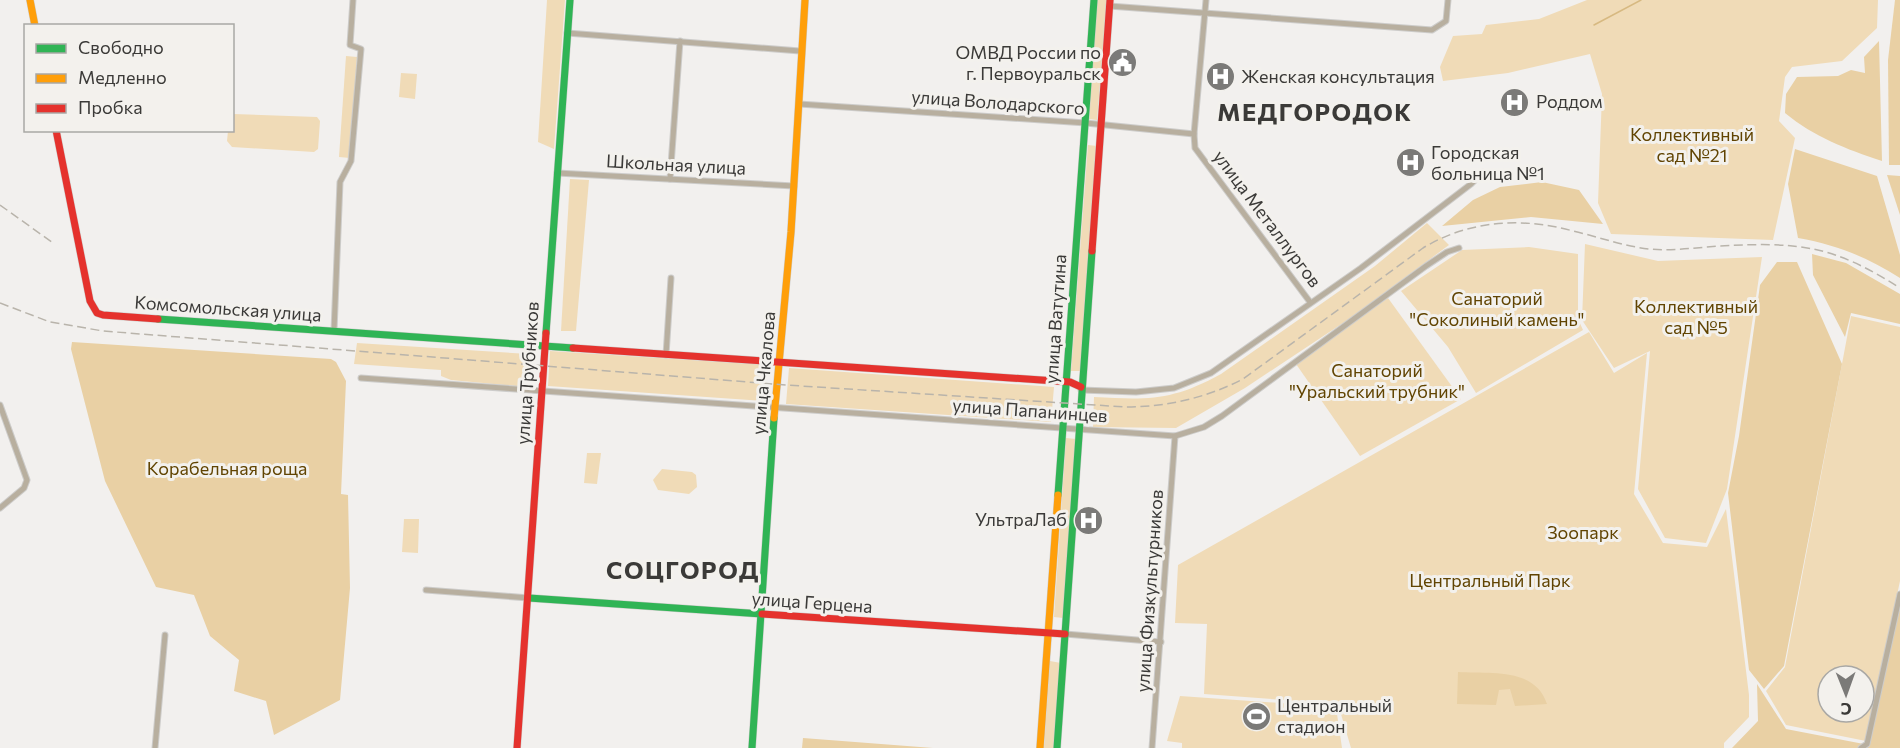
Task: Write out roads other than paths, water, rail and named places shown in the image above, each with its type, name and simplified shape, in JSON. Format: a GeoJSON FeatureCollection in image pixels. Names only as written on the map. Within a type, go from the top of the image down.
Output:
{"type":"FeatureCollection","features":[{"type":"Feature","properties":{"kind":"street"},"geometry":{"type":"LineString","coordinates":[[30,0],[35,24]]}},
{"type":"Feature","properties":{"kind":"street"},"geometry":{"type":"LineString","coordinates":[[334,331],[340,182],[351,161],[361,50],[350,45],[353,0]]}},
{"type":"Feature","properties":{"kind":"street","name":"улица Трубников"},"geometry":{"type":"LineString","coordinates":[[517,748],[542,392],[546,365],[545,347],[570,0]]}},
{"type":"Feature","properties":{"kind":"street","name":"улица Чкалова"},"geometry":{"type":"LineString","coordinates":[[752,748],[778,362],[794,186],[804,0]]}},
{"type":"Feature","properties":{"kind":"street","name":"улица Ватутина"},"geometry":{"type":"LineString","coordinates":[[1040,748],[1094,0]]}},
{"type":"Feature","properties":{"kind":"street","name":"улица Металлургов"},"geometry":{"type":"LineString","coordinates":[[1206,0],[1194,134],[1195,148],[1310,302]]}},
{"type":"Feature","properties":{"kind":"street"},"geometry":{"type":"LineString","coordinates":[[1109,3],[1432,30],[1446,21],[1448,0]]}},
{"type":"Feature","properties":{"kind":"street","name":"улица Ватутина"},"geometry":{"type":"LineString","coordinates":[[1057,748],[1109,3]]}},
{"type":"Feature","properties":{"kind":"street"},"geometry":{"type":"LineString","coordinates":[[567,33],[800,51]]}},
{"type":"Feature","properties":{"kind":"street"},"geometry":{"type":"LineString","coordinates":[[670,179],[680,41]]}},
{"type":"Feature","properties":{"kind":"street","name":"улица Володарского"},"geometry":{"type":"LineString","coordinates":[[799,104],[1086,123],[1194,134]]}},
{"type":"Feature","properties":{"kind":"street","name":"Комсомольская улица"},"geometry":{"type":"LineString","coordinates":[[56,132],[90,301],[97,313],[111,316],[545,347]]}},
{"type":"Feature","properties":{"kind":"street","name":"улица Папанинцев"},"geometry":{"type":"LineString","coordinates":[[545,347],[1066,382],[1081,389],[1136,392],[1184,385],[1211,373],[1361,268],[1471,184],[1483,172]]}},
{"type":"Feature","properties":{"kind":"street","name":"Школьная улица"},"geometry":{"type":"LineString","coordinates":[[557,173],[794,186]]}},
{"type":"Feature","properties":{"kind":"street","name":"улица Папанинцев"},"geometry":{"type":"LineString","coordinates":[[361,378],[1175,436],[1204,427],[1222,416],[1426,266],[1447,252],[1459,248]]}},
{"type":"Feature","properties":{"kind":"street"},"geometry":{"type":"LineString","coordinates":[[666,355],[671,278]]}},
{"type":"Feature","properties":{"kind":"street"},"geometry":{"type":"LineString","coordinates":[[0,405],[27,480],[24,488],[0,508]]}},
{"type":"Feature","properties":{"kind":"street","name":"улица Физкультурников"},"geometry":{"type":"LineString","coordinates":[[1152,748],[1175,436]]}},
{"type":"Feature","properties":{"kind":"street","name":"улица Герцена"},"geometry":{"type":"LineString","coordinates":[[426,590],[1161,642]]}},
{"type":"Feature","properties":{"kind":"street"},"geometry":{"type":"LineString","coordinates":[[1861,748],[1867,744],[1900,594]]}},
{"type":"Feature","properties":{"kind":"street"},"geometry":{"type":"LineString","coordinates":[[155,748],[165,635]]}},
{"type":"Feature","properties":{"kind":"waterway"},"geometry":{"type":"LineString","coordinates":[[1594,25],[1641,0]]}},
{"type":"Feature","properties":{"kind":"railway"},"geometry":{"type":"LineString","coordinates":[[0,205],[53,243]]}},
{"type":"Feature","properties":{"kind":"railway"},"geometry":{"type":"LineString","coordinates":[[0,303],[50,322],[103,331],[786,385],[1126,407],[1186,400],[1229,386],[1243,379],[1423,248],[1459,232],[1496,224],[1516,223],[1554,227],[1649,249],[1746,245],[1793,246],[1813,249],[1854,262],[1900,288]]}},
{"type":"Feature","properties":{"kind":"place","name":"ОМВД России по г. Первоуральск"},"geometry":{"type":"Point","coordinates":[1122,63]}},
{"type":"Feature","properties":{"kind":"place","name":"Женская консультация"},"geometry":{"type":"Point","coordinates":[1220,77]}},
{"type":"Feature","properties":{"kind":"place","name":"Роддом"},"geometry":{"type":"Point","coordinates":[1515,102]}},
{"type":"Feature","properties":{"kind":"place","name":"Городская больница №1"},"geometry":{"type":"Point","coordinates":[1410,163]}},
{"type":"Feature","properties":{"kind":"place","name":"УльтраЛаб"},"geometry":{"type":"Point","coordinates":[1088,520]}},
{"type":"Feature","properties":{"kind":"place","name":"Центральный стадион"},"geometry":{"type":"Point","coordinates":[1256,716]}},
{"type":"Feature","properties":{"kind":"district","name":"МЕДГОРОДОК"},"geometry":{"type":"Point","coordinates":[1315,113]}},
{"type":"Feature","properties":{"kind":"district","name":"СОЦГОРОД"},"geometry":{"type":"Point","coordinates":[683,571]}},
{"type":"Feature","properties":{"kind":"park label","name":"Коллективный сад №21"},"geometry":{"type":"Point","coordinates":[1692,145]}},
{"type":"Feature","properties":{"kind":"park label","name":"Санаторий \"Соколиный камень\""},"geometry":{"type":"Point","coordinates":[1497,309]}},
{"type":"Feature","properties":{"kind":"park label","name":"Коллективный сад №5"},"geometry":{"type":"Point","coordinates":[1696,317]}},
{"type":"Feature","properties":{"kind":"park label","name":"Санаторий \"Уральский трубник\""},"geometry":{"type":"Point","coordinates":[1377,382]}},
{"type":"Feature","properties":{"kind":"park label","name":"Корабельная роща"},"geometry":{"type":"Point","coordinates":[227,469]}},
{"type":"Feature","properties":{"kind":"park label","name":"Зоопарк"},"geometry":{"type":"Point","coordinates":[1583,533]}},
{"type":"Feature","properties":{"kind":"park label","name":"Центральный Парк"},"geometry":{"type":"Point","coordinates":[1490,581]}}]}
